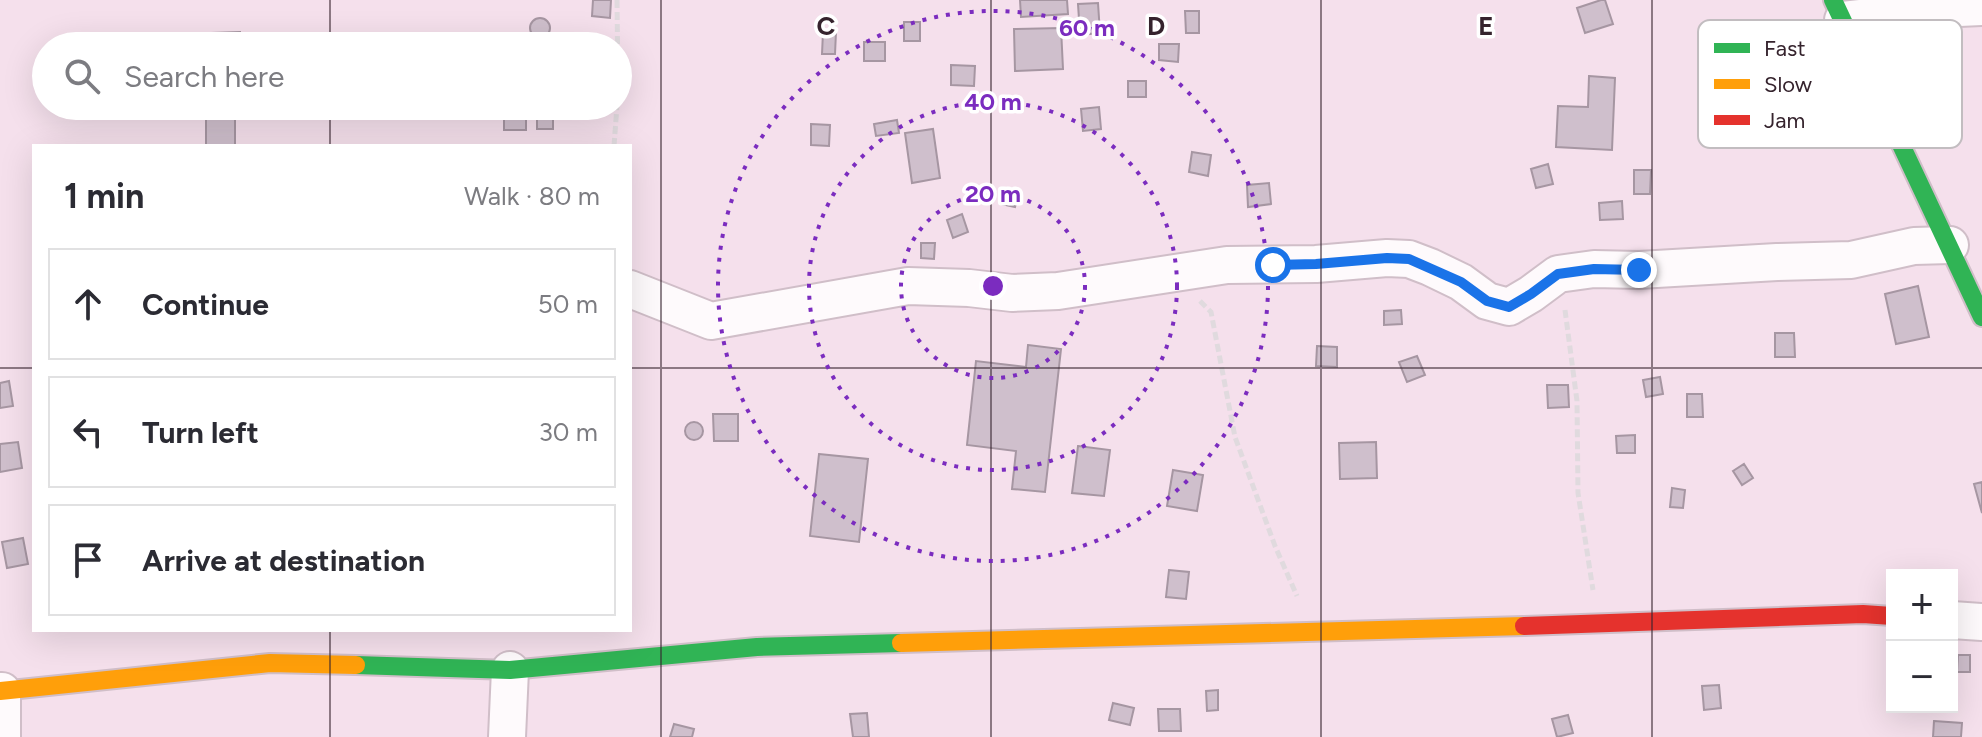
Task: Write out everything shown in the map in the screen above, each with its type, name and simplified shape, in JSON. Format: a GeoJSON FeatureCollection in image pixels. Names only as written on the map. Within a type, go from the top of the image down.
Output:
{"type":"FeatureCollection","features":[{"type":"Feature","properties":{"kind":"street"},"geometry":{"type":"LineString","coordinates":[[1838,10],[1982,7]]}},
{"type":"Feature","properties":{"kind":"street"},"geometry":{"type":"LineString","coordinates":[[1904,148],[1982,317]]}},
{"type":"Feature","properties":{"kind":"street"},"geometry":{"type":"LineString","coordinates":[[632,290],[711,321],[908,286],[1012,293],[1058,291],[1227,265],[1316,264],[1387,258],[1409,259],[1461,282],[1487,301],[1509,307],[1558,274],[1594,269],[1639,270],[1851,260],[1914,246],[1950,245]]}},
{"type":"Feature","properties":{"kind":"street"},"geometry":{"type":"LineString","coordinates":[[2,737],[1,691],[270,663],[510,670],[757,647],[1886,616]]}},
{"type":"Feature","properties":{"kind":"street"},"geometry":{"type":"LineString","coordinates":[[1958,620],[1982,622]]}},
{"type":"Feature","properties":{"kind":"street"},"geometry":{"type":"LineString","coordinates":[[507,737],[510,670]]}},
{"type":"Feature","properties":{"kind":"path"},"geometry":{"type":"LineString","coordinates":[[617,0],[617,32]]}},
{"type":"Feature","properties":{"kind":"path"},"geometry":{"type":"LineString","coordinates":[[614,144],[616,120]]}},
{"type":"Feature","properties":{"kind":"path"},"geometry":{"type":"LineString","coordinates":[[1172,272],[1211,312],[1235,437],[1310,631]]}},
{"type":"Feature","properties":{"kind":"path"},"geometry":{"type":"LineString","coordinates":[[1558,274],[1577,401],[1578,493],[1593,593],[1593,624]]}},
{"type":"Feature","properties":{"kind":"building"},"geometry":{"type":"Polygon","coordinates":[[[593,0],[611,0],[610,18],[592,16],[593,0]]]}},
{"type":"Feature","properties":{"kind":"building"},"geometry":{"type":"Polygon","coordinates":[[[1020,0],[1067,0],[1068,14],[1021,17],[1020,0]]]}},
{"type":"Feature","properties":{"kind":"building"},"geometry":{"type":"Polygon","coordinates":[[[1605,0],[1613,24],[1585,33],[1577,8],[1605,0]]]}},
{"type":"Feature","properties":{"kind":"building"},"geometry":{"type":"Polygon","coordinates":[[[1098,3],[1100,33],[1080,35],[1078,4],[1098,3]]]}},
{"type":"Feature","properties":{"kind":"building"},"geometry":{"type":"Polygon","coordinates":[[[1185,11],[1199,11],[1199,33],[1186,33],[1185,11]]]}},
{"type":"Feature","properties":{"kind":"building"},"geometry":{"type":"Polygon","coordinates":[[[536,19],[544,19],[549,24],[549,32],[531,32],[531,24],[536,19]]]}},
{"type":"Feature","properties":{"kind":"building"},"geometry":{"type":"Polygon","coordinates":[[[904,22],[920,22],[920,41],[904,41],[904,22]]]}},
{"type":"Feature","properties":{"kind":"building"},"geometry":{"type":"Polygon","coordinates":[[[1061,28],[1063,69],[1015,71],[1014,29],[1061,28]]]}},
{"type":"Feature","properties":{"kind":"building"},"geometry":{"type":"Polygon","coordinates":[[[823,32],[836,32],[835,54],[822,54],[823,32]]]}},
{"type":"Feature","properties":{"kind":"building"},"geometry":{"type":"Polygon","coordinates":[[[864,42],[885,42],[885,61],[864,61],[864,42]]]}},
{"type":"Feature","properties":{"kind":"building"},"geometry":{"type":"Polygon","coordinates":[[[1159,44],[1179,44],[1178,62],[1159,60],[1159,44]]]}},
{"type":"Feature","properties":{"kind":"building"},"geometry":{"type":"Polygon","coordinates":[[[951,65],[975,66],[974,86],[951,85],[951,65]]]}},
{"type":"Feature","properties":{"kind":"building"},"geometry":{"type":"Polygon","coordinates":[[[1589,76],[1615,78],[1612,150],[1556,147],[1558,106],[1588,107],[1589,76]]]}},
{"type":"Feature","properties":{"kind":"building"},"geometry":{"type":"Polygon","coordinates":[[[1128,81],[1146,81],[1146,97],[1128,97],[1128,81]]]}},
{"type":"Feature","properties":{"kind":"building"},"geometry":{"type":"Polygon","coordinates":[[[1099,107],[1101,129],[1083,131],[1081,109],[1099,107]]]}},
{"type":"Feature","properties":{"kind":"building"},"geometry":{"type":"Polygon","coordinates":[[[206,120],[235,120],[235,144],[206,144],[206,120]]]}},
{"type":"Feature","properties":{"kind":"building"},"geometry":{"type":"Polygon","coordinates":[[[504,120],[526,120],[526,130],[504,130],[504,120]]]}},
{"type":"Feature","properties":{"kind":"building"},"geometry":{"type":"Polygon","coordinates":[[[537,120],[553,120],[553,129],[537,129],[537,120]]]}},
{"type":"Feature","properties":{"kind":"building"},"geometry":{"type":"Polygon","coordinates":[[[897,120],[899,133],[876,136],[874,124],[897,120]]]}},
{"type":"Feature","properties":{"kind":"building"},"geometry":{"type":"Polygon","coordinates":[[[811,124],[830,125],[829,146],[811,145],[811,124]]]}},
{"type":"Feature","properties":{"kind":"building"},"geometry":{"type":"Polygon","coordinates":[[[933,129],[940,178],[912,183],[905,133],[933,129]]]}},
{"type":"Feature","properties":{"kind":"building"},"geometry":{"type":"Polygon","coordinates":[[[1192,152],[1211,155],[1208,176],[1189,172],[1192,152]]]}},
{"type":"Feature","properties":{"kind":"building"},"geometry":{"type":"Polygon","coordinates":[[[1548,164],[1553,184],[1536,188],[1531,169],[1548,164]]]}},
{"type":"Feature","properties":{"kind":"building"},"geometry":{"type":"Polygon","coordinates":[[[1634,170],[1651,170],[1650,194],[1634,194],[1634,170]]]}},
{"type":"Feature","properties":{"kind":"building"},"geometry":{"type":"Polygon","coordinates":[[[1269,183],[1271,204],[1248,207],[1247,185],[1269,183]]]}},
{"type":"Feature","properties":{"kind":"building"},"geometry":{"type":"Polygon","coordinates":[[[1005,189],[1019,192],[1015,207],[1001,204],[1005,189]]]}},
{"type":"Feature","properties":{"kind":"building"},"geometry":{"type":"Polygon","coordinates":[[[1622,201],[1623,219],[1600,220],[1599,203],[1622,201]]]}},
{"type":"Feature","properties":{"kind":"building"},"geometry":{"type":"Polygon","coordinates":[[[962,214],[968,232],[953,238],[947,220],[962,214]]]}},
{"type":"Feature","properties":{"kind":"building"},"geometry":{"type":"Polygon","coordinates":[[[921,243],[935,243],[934,259],[921,258],[921,243]]]}},
{"type":"Feature","properties":{"kind":"building"},"geometry":{"type":"Polygon","coordinates":[[[1918,286],[1929,337],[1896,344],[1885,294],[1918,286]]]}},
{"type":"Feature","properties":{"kind":"building"},"geometry":{"type":"Polygon","coordinates":[[[1401,310],[1402,324],[1384,325],[1384,311],[1401,310]]]}},
{"type":"Feature","properties":{"kind":"building"},"geometry":{"type":"Polygon","coordinates":[[[1775,333],[1794,333],[1795,357],[1775,357],[1775,333]]]}},
{"type":"Feature","properties":{"kind":"building"},"geometry":{"type":"Polygon","coordinates":[[[1028,345],[1061,349],[1045,492],[1012,489],[1016,451],[967,445],[976,361],[1026,367],[1028,345]]]}},
{"type":"Feature","properties":{"kind":"building"},"geometry":{"type":"Polygon","coordinates":[[[1317,346],[1337,347],[1337,367],[1316,366],[1317,346]]]}},
{"type":"Feature","properties":{"kind":"building"},"geometry":{"type":"Polygon","coordinates":[[[1417,356],[1425,375],[1407,382],[1399,362],[1417,356]]]}},
{"type":"Feature","properties":{"kind":"building"},"geometry":{"type":"Polygon","coordinates":[[[1660,377],[1663,394],[1646,397],[1643,380],[1660,377]]]}},
{"type":"Feature","properties":{"kind":"building"},"geometry":{"type":"Polygon","coordinates":[[[9,381],[13,406],[0,408],[0,383],[9,381]]]}},
{"type":"Feature","properties":{"kind":"building"},"geometry":{"type":"Polygon","coordinates":[[[1547,385],[1568,385],[1569,407],[1548,408],[1547,385]]]}},
{"type":"Feature","properties":{"kind":"building"},"geometry":{"type":"Polygon","coordinates":[[[1687,394],[1702,394],[1703,417],[1687,417],[1687,394]]]}},
{"type":"Feature","properties":{"kind":"building"},"geometry":{"type":"Polygon","coordinates":[[[713,414],[738,414],[738,441],[714,441],[713,414]]]}},
{"type":"Feature","properties":{"kind":"building"},"geometry":{"type":"Polygon","coordinates":[[[694,422],[703,431],[694,440],[685,431],[694,422]]]}},
{"type":"Feature","properties":{"kind":"building"},"geometry":{"type":"Polygon","coordinates":[[[1635,435],[1635,453],[1617,453],[1616,436],[1635,435]]]}},
{"type":"Feature","properties":{"kind":"building"},"geometry":{"type":"Polygon","coordinates":[[[18,442],[22,468],[0,472],[0,444],[18,442]]]}},
{"type":"Feature","properties":{"kind":"building"},"geometry":{"type":"Polygon","coordinates":[[[1376,442],[1377,478],[1340,479],[1339,443],[1376,442]]]}},
{"type":"Feature","properties":{"kind":"building"},"geometry":{"type":"Polygon","coordinates":[[[1078,446],[1110,450],[1104,496],[1072,493],[1078,446]]]}},
{"type":"Feature","properties":{"kind":"building"},"geometry":{"type":"Polygon","coordinates":[[[819,454],[868,459],[859,542],[810,536],[819,454]]]}},
{"type":"Feature","properties":{"kind":"building"},"geometry":{"type":"Polygon","coordinates":[[[1744,464],[1753,478],[1742,485],[1733,471],[1744,464]]]}},
{"type":"Feature","properties":{"kind":"building"},"geometry":{"type":"Polygon","coordinates":[[[1173,470],[1203,475],[1197,511],[1167,506],[1173,470]]]}},
{"type":"Feature","properties":{"kind":"building"},"geometry":{"type":"Polygon","coordinates":[[[1982,482],[1982,513],[1974,484],[1982,482]]]}},
{"type":"Feature","properties":{"kind":"building"},"geometry":{"type":"Polygon","coordinates":[[[1672,488],[1685,490],[1683,508],[1670,507],[1672,488]]]}},
{"type":"Feature","properties":{"kind":"building"},"geometry":{"type":"Polygon","coordinates":[[[23,538],[28,564],[7,568],[2,542],[23,538]]]}},
{"type":"Feature","properties":{"kind":"building"},"geometry":{"type":"Polygon","coordinates":[[[1169,570],[1189,572],[1186,599],[1166,597],[1169,570]]]}},
{"type":"Feature","properties":{"kind":"building"},"geometry":{"type":"Polygon","coordinates":[[[1958,655],[1970,655],[1970,672],[1958,672],[1958,655]]]}},
{"type":"Feature","properties":{"kind":"building"},"geometry":{"type":"Polygon","coordinates":[[[1719,685],[1721,708],[1704,710],[1702,686],[1719,685]]]}},
{"type":"Feature","properties":{"kind":"building"},"geometry":{"type":"Polygon","coordinates":[[[1218,690],[1218,710],[1207,711],[1206,691],[1218,690]]]}},
{"type":"Feature","properties":{"kind":"building"},"geometry":{"type":"Polygon","coordinates":[[[1113,703],[1134,708],[1130,725],[1109,720],[1113,703]]]}},
{"type":"Feature","properties":{"kind":"building"},"geometry":{"type":"Polygon","coordinates":[[[1158,709],[1180,709],[1181,731],[1159,731],[1158,709]]]}},
{"type":"Feature","properties":{"kind":"building"},"geometry":{"type":"Polygon","coordinates":[[[867,713],[869,737],[853,737],[850,714],[867,713]]]}},
{"type":"Feature","properties":{"kind":"building"},"geometry":{"type":"Polygon","coordinates":[[[1568,715],[1573,733],[1557,737],[1552,719],[1568,715]]]}},
{"type":"Feature","properties":{"kind":"building"},"geometry":{"type":"Polygon","coordinates":[[[1934,721],[1962,723],[1961,737],[1933,737],[1934,721]]]}},
{"type":"Feature","properties":{"kind":"building"},"geometry":{"type":"Polygon","coordinates":[[[674,724],[694,729],[692,737],[670,737],[674,724]]]}},
{"type":"Feature","properties":{"kind":"traffic: fast"},"geometry":{"type":"LineString","coordinates":[[1833,0],[1842,20]]}},
{"type":"Feature","properties":{"kind":"traffic: fast"},"geometry":{"type":"LineString","coordinates":[[1903,148],[1982,317]]}},
{"type":"Feature","properties":{"kind":"traffic: fast"},"geometry":{"type":"LineString","coordinates":[[356,665],[510,670],[757,647],[901,643]]}},
{"type":"Feature","properties":{"kind":"traffic: slow"},"geometry":{"type":"LineString","coordinates":[[901,643],[1524,626]]}},
{"type":"Feature","properties":{"kind":"traffic: slow"},"geometry":{"type":"LineString","coordinates":[[0,691],[270,663],[356,665]]}},
{"type":"Feature","properties":{"kind":"traffic: jam"},"geometry":{"type":"LineString","coordinates":[[1524,626],[1886,616]]}},
{"type":"Feature","properties":{"kind":"route"},"geometry":{"type":"LineString","coordinates":[[1273,265],[1409,259],[1461,282],[1487,301],[1509,307],[1558,274],[1594,269],[1639,270]]}}]}
